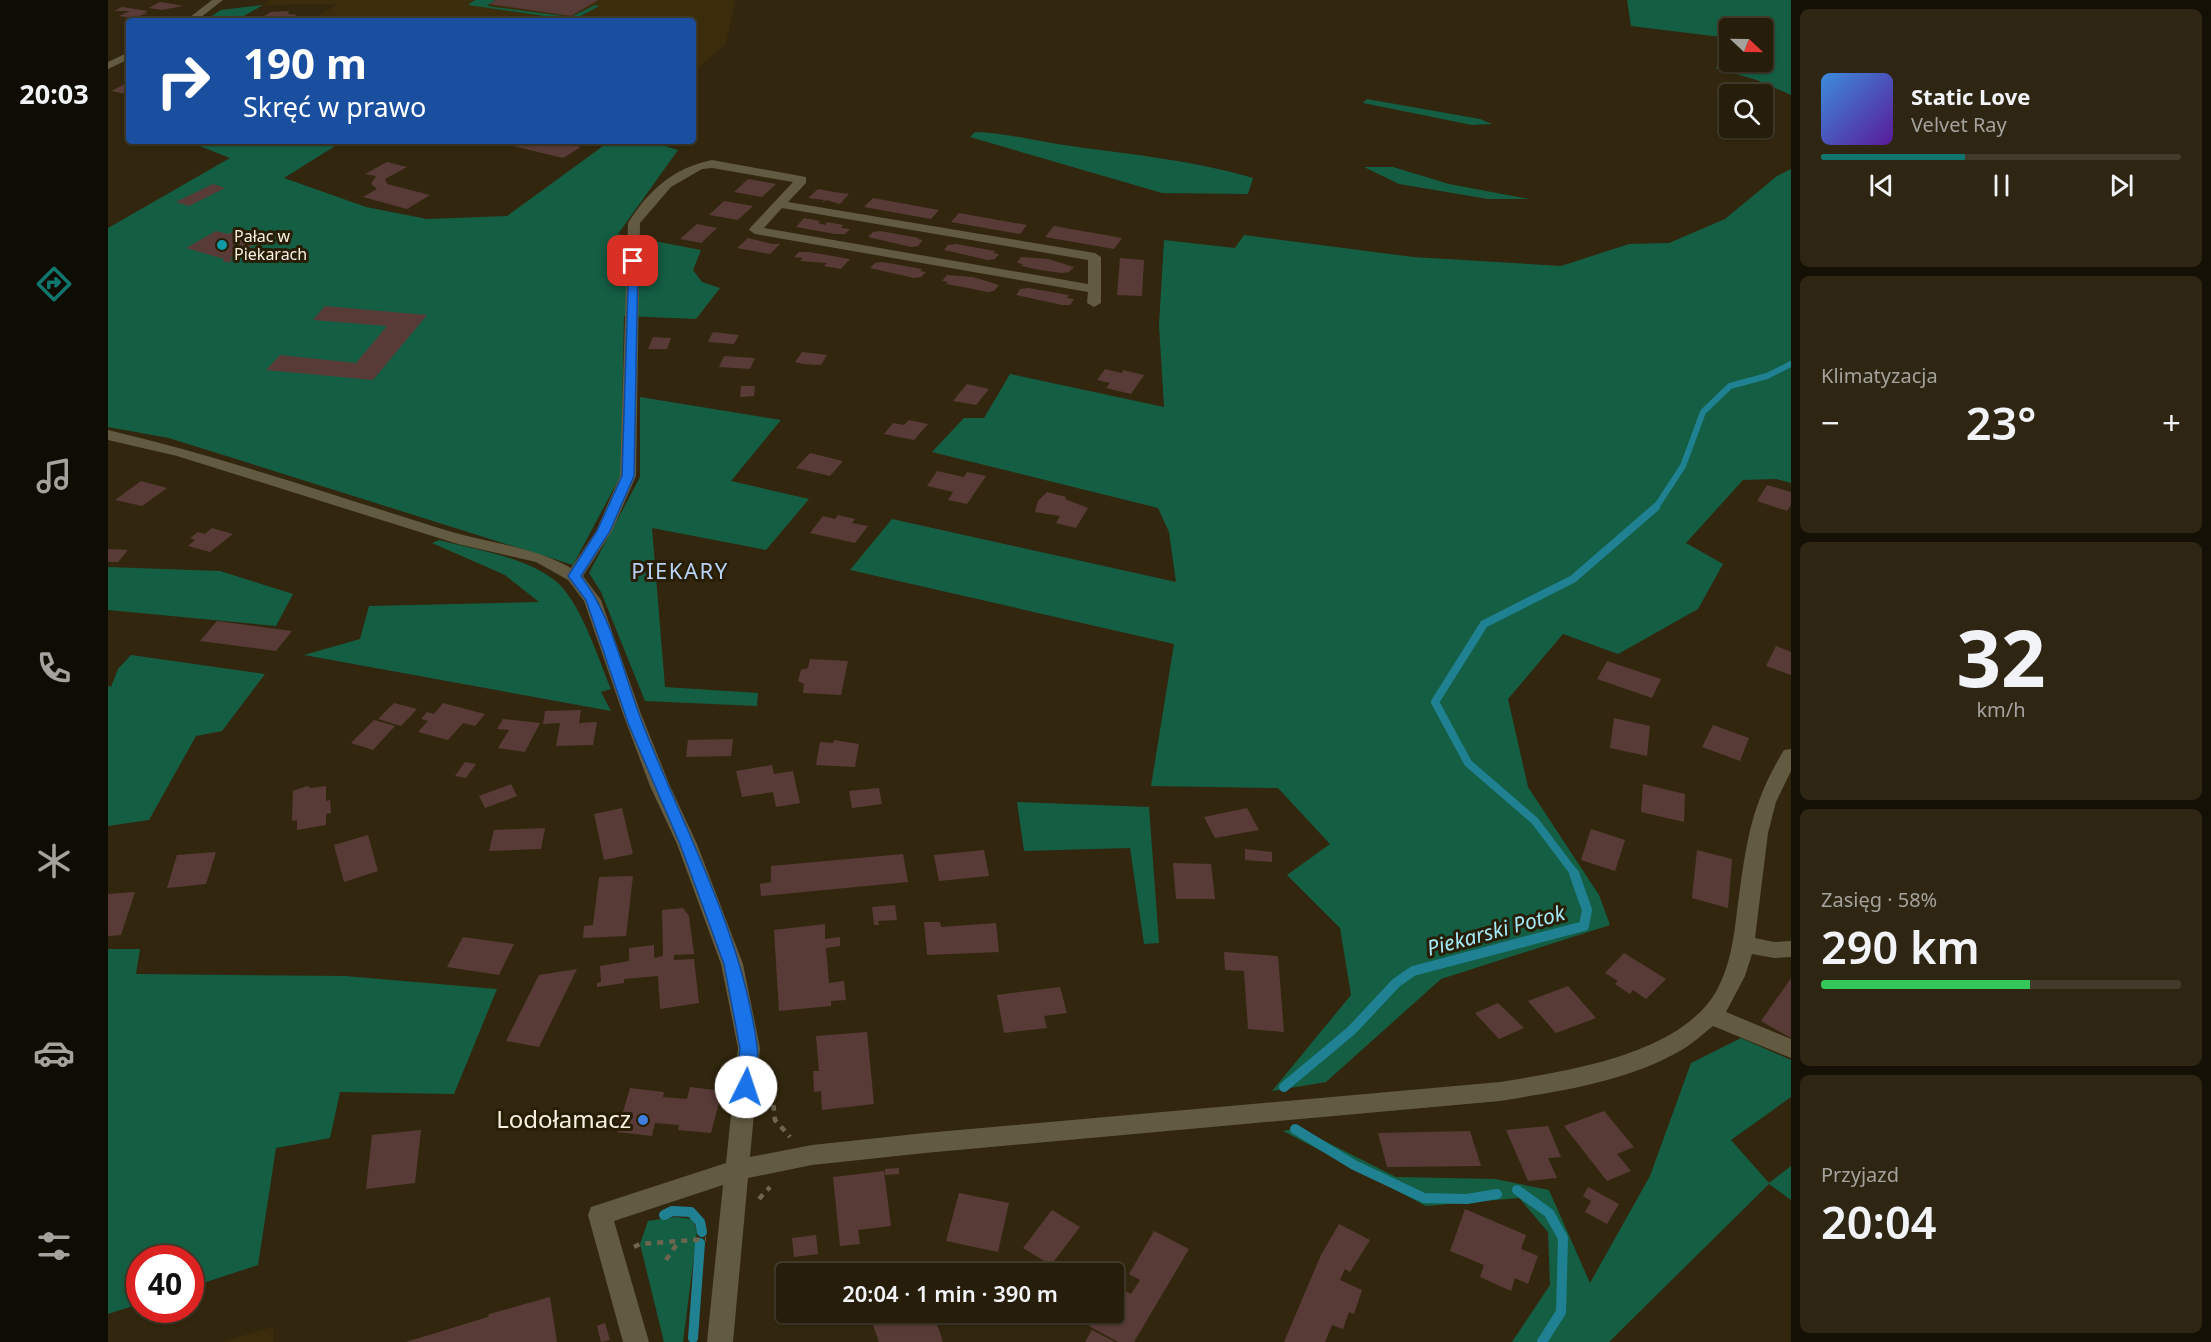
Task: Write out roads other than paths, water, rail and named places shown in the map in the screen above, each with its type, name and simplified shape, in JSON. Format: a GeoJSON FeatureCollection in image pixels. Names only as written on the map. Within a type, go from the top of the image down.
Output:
{"type":"FeatureCollection","features":[{"type":"Feature","properties":{"kind":"street"},"geometry":{"type":"LineString","coordinates":[[194,18],[218,0]]}},
{"type":"Feature","properties":{"kind":"street"},"geometry":{"type":"LineString","coordinates":[[108,66],[126,57]]}},
{"type":"Feature","properties":{"kind":"street"},"geometry":{"type":"LineString","coordinates":[[574,576],[604,531],[628,476],[634,223],[648,201],[685,170],[706,164],[802,180],[755,230],[1094,289]]}},
{"type":"Feature","properties":{"kind":"street"},"geometry":{"type":"LineString","coordinates":[[780,204],[1095,257],[1094,303]]}},
{"type":"Feature","properties":{"kind":"street"},"geometry":{"type":"LineString","coordinates":[[108,435],[181,452],[464,541],[541,558],[574,576],[592,600],[635,723],[687,844],[732,964],[749,1048],[720,1342]]}},
{"type":"Feature","properties":{"kind":"street"},"geometry":{"type":"LineString","coordinates":[[636,1342],[600,1215],[738,1170],[807,1156],[1265,1111],[1504,1092],[1600,1072],[1682,1040],[1711,1015],[1732,982],[1742,944],[1758,832],[1774,782],[1791,755]]}},
{"type":"Feature","properties":{"kind":"street"},"geometry":{"type":"LineString","coordinates":[[1742,944],[1774,950],[1791,949]]}},
{"type":"Feature","properties":{"kind":"street"},"geometry":{"type":"LineString","coordinates":[[1711,1015],[1791,1049]]}},
{"type":"Feature","properties":{"kind":"waterway","name":"Piekarski Potok"},"geometry":{"type":"LineString","coordinates":[[1655,509],[1683,466],[1703,412],[1730,386],[1767,376],[1791,364]]}},
{"type":"Feature","properties":{"kind":"waterway","name":"Piekarski Potok"},"geometry":{"type":"LineString","coordinates":[[1575,874],[1535,821],[1468,763],[1435,702],[1484,624],[1573,579],[1656,507]]}},
{"type":"Feature","properties":{"kind":"waterway","name":"Piekarski Potok"},"geometry":{"type":"LineString","coordinates":[[1284,1087],[1352,1030],[1396,983],[1413,971],[1584,926],[1587,910],[1574,873]]}},
{"type":"Feature","properties":{"kind":"waterway","name":"Piekarski Potok"},"geometry":{"type":"LineString","coordinates":[[1295,1129],[1354,1165],[1424,1198],[1467,1199],[1497,1194]]}},
{"type":"Feature","properties":{"kind":"waterway","name":"Piekarski Potok"},"geometry":{"type":"LineString","coordinates":[[1517,1190],[1549,1213],[1563,1238],[1561,1312],[1542,1342]]}},
{"type":"Feature","properties":{"kind":"waterway"},"geometry":{"type":"LineString","coordinates":[[664,1215],[672,1211],[691,1212],[700,1222],[702,1232]]}},
{"type":"Feature","properties":{"kind":"waterway"},"geometry":{"type":"LineString","coordinates":[[693,1338],[700,1243]]}},
{"type":"Feature","properties":{"kind":"place","name":"Pałac w Piekarach"},"geometry":{"type":"Point","coordinates":[222,245]}},
{"type":"Feature","properties":{"kind":"place","name":"Lodołamacz"},"geometry":{"type":"Point","coordinates":[643,1120]}},
{"type":"Feature","properties":{"kind":"district","name":"PIEKARY"},"geometry":{"type":"Point","coordinates":[680,571]}}]}
